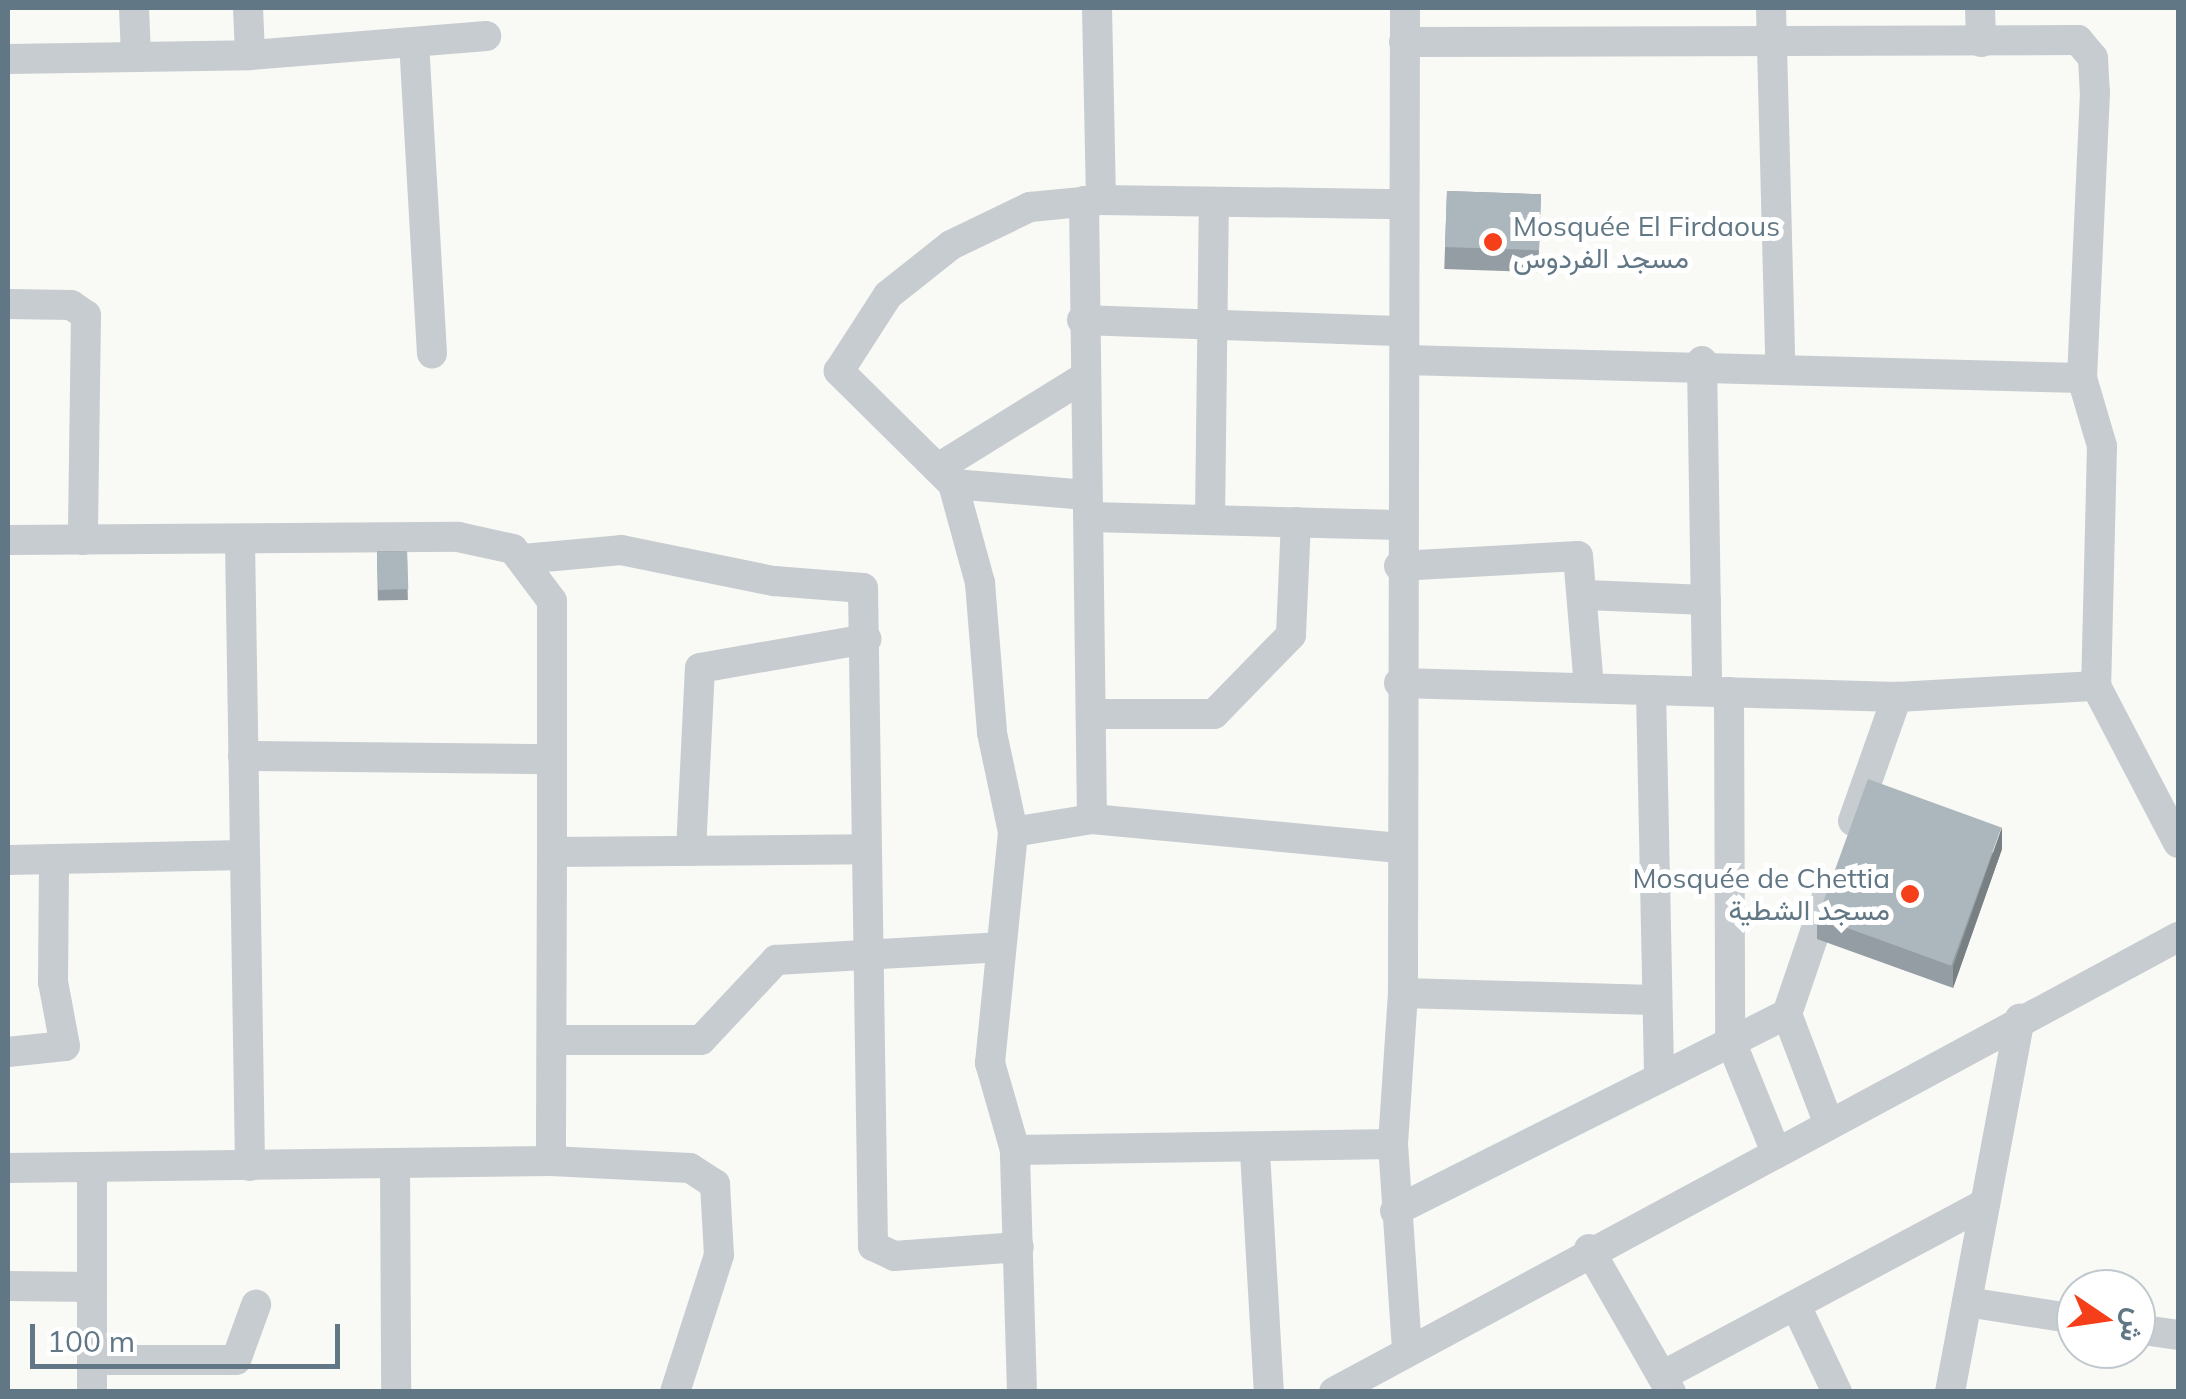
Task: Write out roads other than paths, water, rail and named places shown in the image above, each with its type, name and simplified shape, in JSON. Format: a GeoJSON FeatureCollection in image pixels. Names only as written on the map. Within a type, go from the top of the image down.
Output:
{"type":"FeatureCollection","features":[{"type":"Feature","properties":{"kind":"street"},"geometry":{"type":"LineString","coordinates":[[134,8],[136,56]]}},
{"type":"Feature","properties":{"kind":"street"},"geometry":{"type":"LineString","coordinates":[[248,8],[250,55]]}},
{"type":"Feature","properties":{"kind":"street"},"geometry":{"type":"LineString","coordinates":[[1092,819],[1088,506],[1080,380],[1092,201],[1097,8]]}},
{"type":"Feature","properties":{"kind":"street"},"geometry":{"type":"LineString","coordinates":[[1405,8],[1405,345],[1396,848],[1403,993],[1392,1144],[1407,1352]]}},
{"type":"Feature","properties":{"kind":"street"},"geometry":{"type":"LineString","coordinates":[[1771,8],[1780,364]]}},
{"type":"Feature","properties":{"kind":"street"},"geometry":{"type":"LineString","coordinates":[[1980,8],[1981,42]]}},
{"type":"Feature","properties":{"kind":"street"},"geometry":{"type":"LineString","coordinates":[[8,59],[250,55],[486,36]]}},
{"type":"Feature","properties":{"kind":"street"},"geometry":{"type":"LineString","coordinates":[[1404,42],[1771,46],[2072,39],[2093,58],[2082,378],[2102,446],[2096,686],[2178,843]]}},
{"type":"Feature","properties":{"kind":"street"},"geometry":{"type":"LineString","coordinates":[[414,42],[432,353]]}},
{"type":"Feature","properties":{"kind":"street"},"geometry":{"type":"LineString","coordinates":[[1022,1392],[1014,1150],[990,1063],[999,947],[1014,832],[992,734],[980,583],[946,476],[842,381],[847,346],[888,294],[950,245],[1030,208],[1092,201],[1402,204]]}},
{"type":"Feature","properties":{"kind":"street"},"geometry":{"type":"LineString","coordinates":[[1210,520],[1214,202]]}},
{"type":"Feature","properties":{"kind":"street"},"geometry":{"type":"LineString","coordinates":[[8,304],[72,305],[86,315],[83,540]]}},
{"type":"Feature","properties":{"kind":"street"},"geometry":{"type":"LineString","coordinates":[[1082,320],[1212,321],[1405,345],[2082,378]]}},
{"type":"Feature","properties":{"kind":"street"},"geometry":{"type":"LineString","coordinates":[[1702,361],[1706,600],[1718,692],[1730,1039],[1775,1150]]}},
{"type":"Feature","properties":{"kind":"street"},"geometry":{"type":"LineString","coordinates":[[946,476],[1080,380]]}},
{"type":"Feature","properties":{"kind":"street"},"geometry":{"type":"LineString","coordinates":[[946,476],[1088,506],[1210,520],[1399,525]]}},
{"type":"Feature","properties":{"kind":"street"},"geometry":{"type":"LineString","coordinates":[[1091,714],[1214,714],[1290,635],[1296,522]]}},
{"type":"Feature","properties":{"kind":"street"},"geometry":{"type":"LineString","coordinates":[[8,540],[458,537],[523,560],[620,550],[774,581],[854,583],[867,598],[865,848],[873,1246],[894,1256],[1020,1248]]}},
{"type":"Feature","properties":{"kind":"street"},"geometry":{"type":"LineString","coordinates":[[240,541],[250,1166]]}},
{"type":"Feature","properties":{"kind":"street"},"geometry":{"type":"LineString","coordinates":[[1399,566],[1578,556],[1586,594],[1588,688]]}},
{"type":"Feature","properties":{"kind":"street"},"geometry":{"type":"LineString","coordinates":[[523,560],[552,601],[550,1161]]}},
{"type":"Feature","properties":{"kind":"street"},"geometry":{"type":"LineString","coordinates":[[1586,594],[1706,600]]}},
{"type":"Feature","properties":{"kind":"street"},"geometry":{"type":"LineString","coordinates":[[691,851],[700,668],[867,638]]}},
{"type":"Feature","properties":{"kind":"street"},"geometry":{"type":"LineString","coordinates":[[1400,684],[1897,697],[2096,686]]}},
{"type":"Feature","properties":{"kind":"street"},"geometry":{"type":"LineString","coordinates":[[1652,690],[1654,1000],[1659,1071]]}},
{"type":"Feature","properties":{"kind":"street"},"geometry":{"type":"LineString","coordinates":[[1828,1122],[1786,1014],[1897,697]]}},
{"type":"Feature","properties":{"kind":"street"},"geometry":{"type":"LineString","coordinates":[[243,756],[552,759]]}},
{"type":"Feature","properties":{"kind":"street"},"geometry":{"type":"LineString","coordinates":[[1014,832],[1092,819],[1396,848]]}},
{"type":"Feature","properties":{"kind":"street"},"geometry":{"type":"LineString","coordinates":[[552,852],[865,848]]}},
{"type":"Feature","properties":{"kind":"street"},"geometry":{"type":"LineString","coordinates":[[8,860],[244,854]]}},
{"type":"Feature","properties":{"kind":"street"},"geometry":{"type":"LineString","coordinates":[[8,1052],[66,1046],[53,982],[54,859]]}},
{"type":"Feature","properties":{"kind":"street"},"geometry":{"type":"LineString","coordinates":[[1346,1388],[1589,1250],[2020,1018],[2178,938]]}},
{"type":"Feature","properties":{"kind":"street"},"geometry":{"type":"LineString","coordinates":[[552,1040],[701,1040],[770,963],[999,947]]}},
{"type":"Feature","properties":{"kind":"street"},"geometry":{"type":"LineString","coordinates":[[1403,993],[1654,1000]]}},
{"type":"Feature","properties":{"kind":"street"},"geometry":{"type":"LineString","coordinates":[[1395,1211],[1659,1071],[1786,1014]]}},
{"type":"Feature","properties":{"kind":"street"},"geometry":{"type":"LineString","coordinates":[[1950,1392],[1981,1206],[2020,1018]]}},
{"type":"Feature","properties":{"kind":"street"},"geometry":{"type":"LineString","coordinates":[[1014,1150],[1255,1152],[1392,1144]]}},
{"type":"Feature","properties":{"kind":"street"},"geometry":{"type":"LineString","coordinates":[[1255,1152],[1269,1392]]}},
{"type":"Feature","properties":{"kind":"street"},"geometry":{"type":"LineString","coordinates":[[8,1168],[550,1161],[690,1168],[716,1184],[720,1255],[675,1392]]}},
{"type":"Feature","properties":{"kind":"street"},"geometry":{"type":"LineString","coordinates":[[395,1164],[396,1392]]}},
{"type":"Feature","properties":{"kind":"street"},"geometry":{"type":"LineString","coordinates":[[92,1168],[92,1392]]}},
{"type":"Feature","properties":{"kind":"street"},"geometry":{"type":"LineString","coordinates":[[1589,1250],[1666,1384],[1981,1206]]}},
{"type":"Feature","properties":{"kind":"street"},"geometry":{"type":"LineString","coordinates":[[8,1286],[92,1287]]}},
{"type":"Feature","properties":{"kind":"street"},"geometry":{"type":"LineString","coordinates":[[1967,1302],[2056,1316]]}},
{"type":"Feature","properties":{"kind":"street"},"geometry":{"type":"LineString","coordinates":[[92,1360],[236,1360],[256,1305]]}},
{"type":"Feature","properties":{"kind":"street"},"geometry":{"type":"LineString","coordinates":[[1798,1310],[1837,1392]]}},
{"type":"Feature","properties":{"kind":"place","name":"Mosquée El Firdaous مسجد الفردوس"},"geometry":{"type":"Point","coordinates":[1493,242]}},
{"type":"Feature","properties":{"kind":"place","name":"Mosquée de Chettia مسجد الشطية"},"geometry":{"type":"Point","coordinates":[1910,894]}}]}
